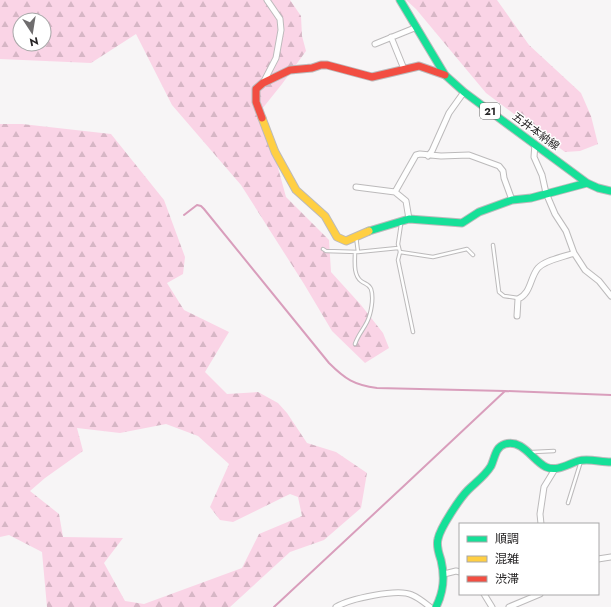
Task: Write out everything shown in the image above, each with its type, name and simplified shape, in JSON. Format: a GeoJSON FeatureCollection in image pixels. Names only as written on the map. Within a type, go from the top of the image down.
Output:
{"type":"FeatureCollection","features":[{"type":"Feature","properties":{"kind":"street"},"geometry":{"type":"LineString","coordinates":[[263,83],[276,58],[281,30],[280,19],[267,0]]}},
{"type":"Feature","properties":{"kind":"street","name":"五井本納線"},"geometry":{"type":"LineString","coordinates":[[400,0],[445,75],[464,92],[587,182],[598,188],[611,191]]}},
{"type":"Feature","properties":{"kind":"street"},"geometry":{"type":"LineString","coordinates":[[375,44],[417,27]]}},
{"type":"Feature","properties":{"kind":"street"},"geometry":{"type":"LineString","coordinates":[[391,37],[404,69]]}},
{"type":"Feature","properties":{"kind":"street"},"geometry":{"type":"LineString","coordinates":[[445,75],[420,66],[372,77],[327,65],[321,65],[312,68],[290,70],[263,83],[256,89],[256,102],[274,152],[296,190],[325,216],[337,237],[346,241],[364,232],[409,219],[462,223],[479,212],[512,200],[531,198],[546,192],[587,182]]}},
{"type":"Feature","properties":{"kind":"street"},"geometry":{"type":"LineString","coordinates":[[428,156],[449,113],[464,92]]}},
{"type":"Feature","properties":{"kind":"street"},"geometry":{"type":"LineString","coordinates":[[535,144],[534,157],[542,175],[546,192],[555,214],[566,231],[574,253],[585,270],[599,281],[611,296]]}},
{"type":"Feature","properties":{"kind":"street"},"geometry":{"type":"LineString","coordinates":[[395,192],[416,155],[469,155],[499,166],[503,171],[512,200]]}},
{"type":"Feature","properties":{"kind":"street"},"geometry":{"type":"LineString","coordinates":[[356,187],[395,192],[406,201],[409,219]]}},
{"type":"Feature","properties":{"kind":"street"},"geometry":{"type":"LineString","coordinates":[[517,316],[518,298],[526,294],[534,274],[542,264],[574,253]]}},
{"type":"Feature","properties":{"kind":"street"},"geometry":{"type":"LineString","coordinates":[[436,607],[444,584],[444,574],[437,544],[440,534],[466,492],[491,466],[499,448],[505,444],[513,443],[531,453],[546,467],[555,469],[581,461],[611,462]]}},
{"type":"Feature","properties":{"kind":"street"},"geometry":{"type":"LineString","coordinates":[[541,523],[540,514],[544,487],[555,469]]}},
{"type":"Feature","properties":{"kind":"street"},"geometry":{"type":"LineString","coordinates":[[599,559],[611,558]]}},
{"type":"Feature","properties":{"kind":"street"},"geometry":{"type":"LineString","coordinates":[[444,574],[459,572]]}},
{"type":"Feature","properties":{"kind":"street"},"geometry":{"type":"LineString","coordinates":[[336,607],[365,598],[399,592],[412,594],[430,607]]}},
{"type":"Feature","properties":{"kind":"street"},"geometry":{"type":"LineString","coordinates":[[485,595],[492,607]]}},
{"type":"Feature","properties":{"kind":"street"},"geometry":{"type":"LineString","coordinates":[[509,607],[538,595]]}},
{"type":"Feature","properties":{"kind":"street"},"geometry":{"type":"LineString","coordinates":[[418,607],[421,601]]}},
{"type":"Feature","properties":{"kind":"lane"},"geometry":{"type":"LineString","coordinates":[[402,222],[398,248],[400,252],[398,260],[413,332]]}},
{"type":"Feature","properties":{"kind":"lane"},"geometry":{"type":"LineString","coordinates":[[355,344],[359,334],[367,323],[371,308],[372,293],[369,285],[360,280],[356,275],[356,236]]}},
{"type":"Feature","properties":{"kind":"lane"},"geometry":{"type":"LineString","coordinates":[[493,245],[499,292],[504,296],[518,298]]}},
{"type":"Feature","properties":{"kind":"lane"},"geometry":{"type":"LineString","coordinates":[[323,249],[326,251],[356,252],[398,248]]}},
{"type":"Feature","properties":{"kind":"lane"},"geometry":{"type":"LineString","coordinates":[[400,252],[434,257],[467,249],[473,255]]}},
{"type":"Feature","properties":{"kind":"lane"},"geometry":{"type":"LineString","coordinates":[[531,453],[554,451]]}},
{"type":"Feature","properties":{"kind":"lane"},"geometry":{"type":"LineString","coordinates":[[568,503],[581,461]]}},
{"type":"Feature","properties":{"kind":"green space"},"geometry":{"type":"Polygon","coordinates":[[[0,0],[290,0],[301,16],[302,36],[306,51],[262,109],[286,197],[329,240],[331,272],[361,305],[383,333],[389,348],[365,363],[332,331],[241,185],[172,105],[136,34],[91,63],[0,59],[0,0]]]}},
{"type":"Feature","properties":{"kind":"green space"},"geometry":{"type":"Polygon","coordinates":[[[406,0],[497,0],[529,45],[581,93],[591,116],[598,144],[580,151],[565,152],[486,93],[416,9],[406,0]]]}},
{"type":"Feature","properties":{"kind":"green space"},"geometry":{"type":"Polygon","coordinates":[[[0,124],[22,124],[111,134],[164,200],[185,257],[183,274],[167,283],[184,310],[229,332],[205,372],[227,394],[258,392],[278,403],[287,413],[307,443],[336,452],[367,473],[361,508],[324,540],[290,552],[230,607],[47,607],[42,552],[9,535],[0,537],[0,124]],[[166,424],[120,433],[77,428],[83,451],[45,478],[30,491],[59,514],[63,537],[123,538],[104,563],[125,601],[144,604],[242,568],[259,534],[302,516],[298,497],[290,494],[233,522],[220,520],[210,507],[229,464],[198,436],[166,424]]]}},
{"type":"Feature","properties":{"kind":"waterway"},"geometry":{"type":"LineString","coordinates":[[184,215],[197,205],[201,206],[329,363],[350,380],[362,385],[377,388],[505,391]]}},
{"type":"Feature","properties":{"kind":"waterway"},"geometry":{"type":"LineString","coordinates":[[274,607],[505,391],[611,395]]}},
{"type":"Feature","properties":{"kind":"traffic: fast"},"geometry":{"type":"LineString","coordinates":[[400,0],[445,75],[464,92],[587,183],[598,188],[611,191]]}},
{"type":"Feature","properties":{"kind":"traffic: fast"},"geometry":{"type":"LineString","coordinates":[[369,231],[409,219],[462,223],[479,212],[512,200],[531,198],[587,183]]}},
{"type":"Feature","properties":{"kind":"traffic: fast"},"geometry":{"type":"LineString","coordinates":[[436,607],[441,595],[443,578],[437,542],[440,534],[446,521],[460,499],[489,470],[496,453],[502,445],[511,443],[517,444],[541,464],[554,469],[582,460],[611,462]]}},
{"type":"Feature","properties":{"kind":"traffic: slow"},"geometry":{"type":"LineString","coordinates":[[262,118],[275,152],[296,190],[325,216],[337,237],[346,241],[369,231]]}},
{"type":"Feature","properties":{"kind":"traffic: jam"},"geometry":{"type":"LineString","coordinates":[[262,118],[256,102],[256,89],[263,83],[290,70],[327,65],[372,77],[419,66],[445,75]]}}]}
